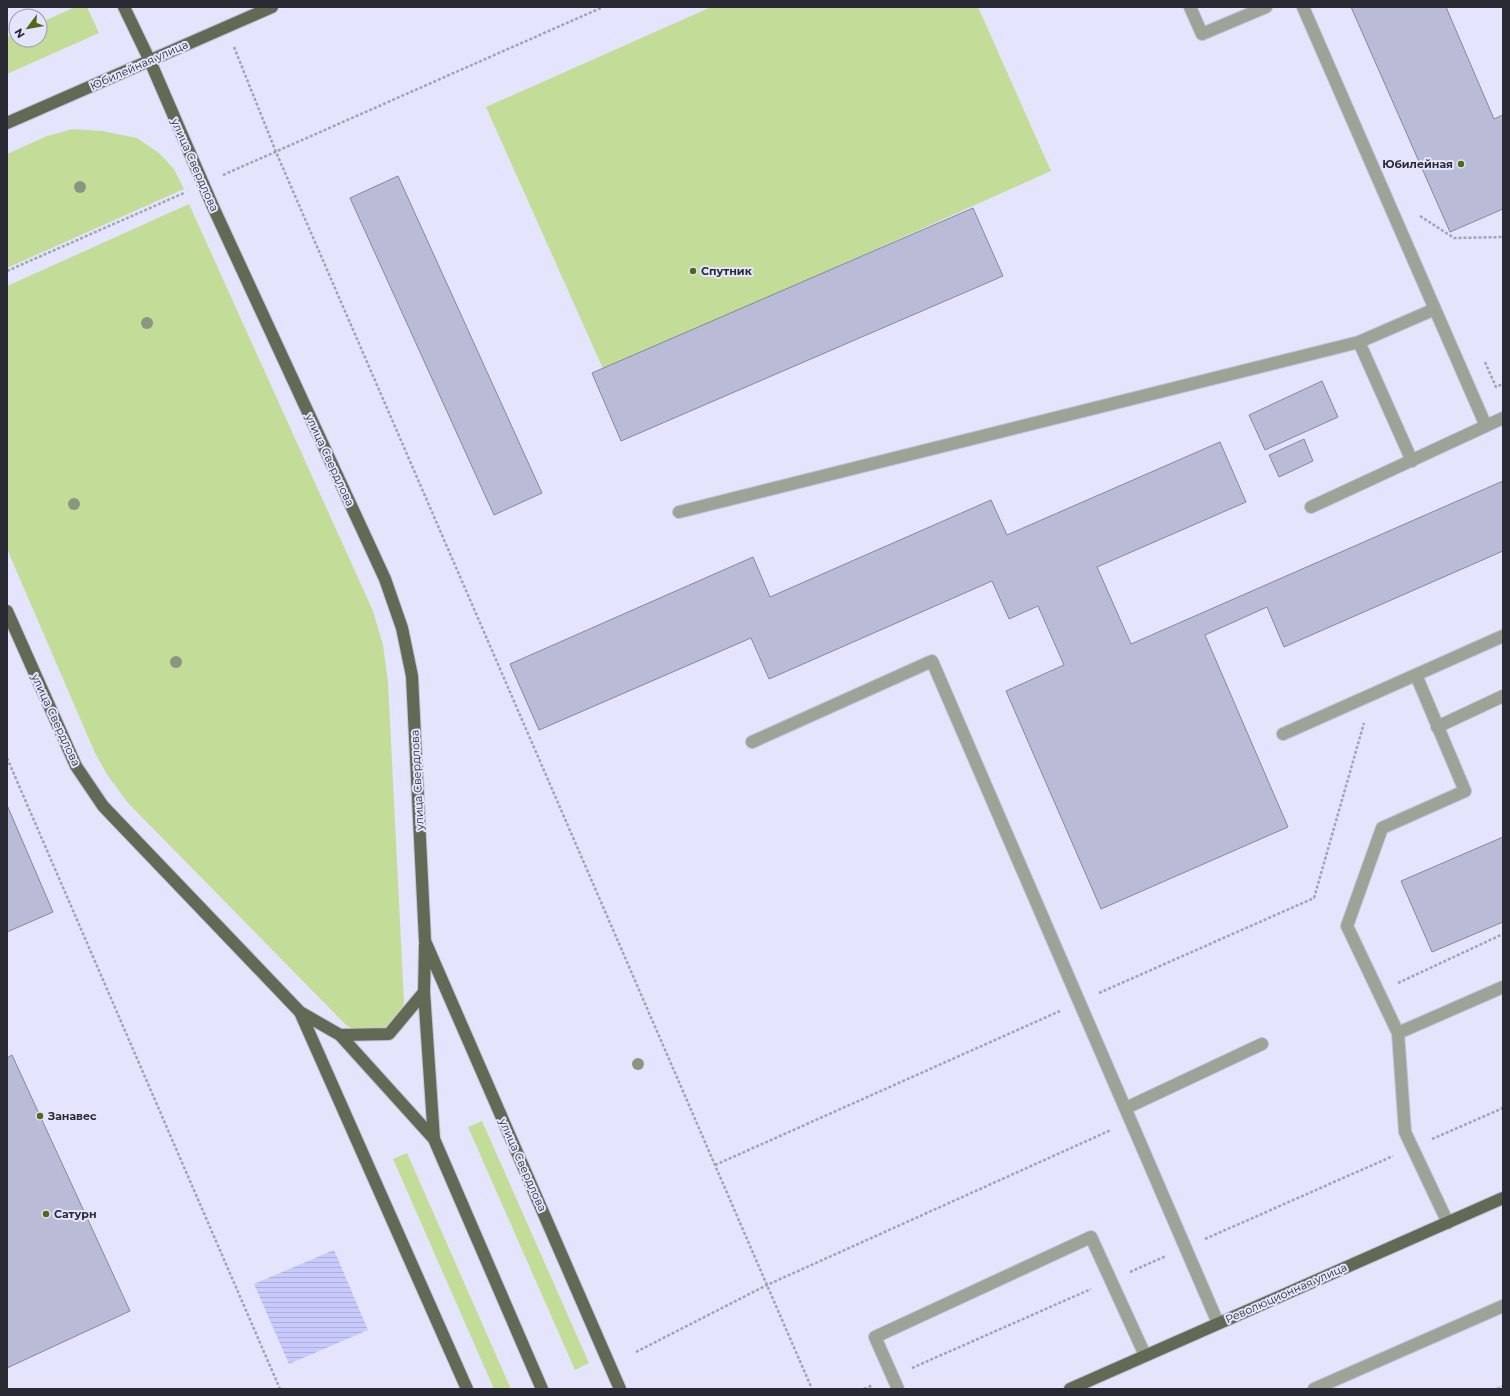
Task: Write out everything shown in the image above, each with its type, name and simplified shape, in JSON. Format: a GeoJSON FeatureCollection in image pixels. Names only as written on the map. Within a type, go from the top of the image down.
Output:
{"type":"FeatureCollection","features":[{"type":"Feature","properties":{"kind":"main road","name":"улица Свердлова"},"geometry":{"type":"LineString","coordinates":[[124,7],[150,61],[203,184],[385,579],[402,628],[412,676],[425,941],[424,992],[434,1139]]}},
{"type":"Feature","properties":{"kind":"main road","name":"Юбилейная улица"},"geometry":{"type":"LineString","coordinates":[[7,124],[272,7]]}},
{"type":"Feature","properties":{"kind":"main road","name":"улица Свердлова"},"geometry":{"type":"LineString","coordinates":[[7,611],[76,766],[103,806],[300,1012],[340,1035],[434,1139],[542,1389]]}},
{"type":"Feature","properties":{"kind":"main road","name":"улица Свердлова"},"geometry":{"type":"LineString","coordinates":[[425,941],[620,1389]]}},
{"type":"Feature","properties":{"kind":"main road"},"geometry":{"type":"LineString","coordinates":[[340,1035],[389,1034],[424,992]]}},
{"type":"Feature","properties":{"kind":"main road","name":"улица Свердлова"},"geometry":{"type":"LineString","coordinates":[[300,1012],[467,1389]]}},
{"type":"Feature","properties":{"kind":"main road","name":"Революционная улица"},"geometry":{"type":"LineString","coordinates":[[1070,1389],[1503,1198]]}},
{"type":"Feature","properties":{"kind":"lane"},"geometry":{"type":"LineString","coordinates":[[1190,7],[1202,34],[1266,7]]}},
{"type":"Feature","properties":{"kind":"lane"},"geometry":{"type":"LineString","coordinates":[[1303,7],[1486,426]]}},
{"type":"Feature","properties":{"kind":"lane"},"geometry":{"type":"LineString","coordinates":[[679,512],[1359,342],[1435,309]]}},
{"type":"Feature","properties":{"kind":"lane"},"geometry":{"type":"LineString","coordinates":[[1359,342],[1412,461]]}},
{"type":"Feature","properties":{"kind":"lane"},"geometry":{"type":"LineString","coordinates":[[1311,507],[1503,418]]}},
{"type":"Feature","properties":{"kind":"lane"},"geometry":{"type":"LineString","coordinates":[[1283,734],[1503,636]]}},
{"type":"Feature","properties":{"kind":"lane"},"geometry":{"type":"LineString","coordinates":[[752,742],[932,661],[1218,1323]]}},
{"type":"Feature","properties":{"kind":"lane"},"geometry":{"type":"LineString","coordinates":[[1416,675],[1465,791],[1382,828],[1347,926],[1398,1033],[1405,1132],[1448,1223]]}},
{"type":"Feature","properties":{"kind":"lane"},"geometry":{"type":"LineString","coordinates":[[1437,727],[1503,696]]}},
{"type":"Feature","properties":{"kind":"lane"},"geometry":{"type":"LineString","coordinates":[[1398,1033],[1503,987]]}},
{"type":"Feature","properties":{"kind":"lane"},"geometry":{"type":"LineString","coordinates":[[1126,1108],[1262,1044]]}},
{"type":"Feature","properties":{"kind":"lane"},"geometry":{"type":"LineString","coordinates":[[898,1389],[875,1337],[1091,1237],[1145,1355]]}},
{"type":"Feature","properties":{"kind":"lane"},"geometry":{"type":"LineString","coordinates":[[1314,1389],[1503,1306]]}},
{"type":"Feature","properties":{"kind":"path"},"geometry":{"type":"LineString","coordinates":[[7,271],[603,7]]}},
{"type":"Feature","properties":{"kind":"path"},"geometry":{"type":"LineString","coordinates":[[226,27],[276,152],[812,1389]]}},
{"type":"Feature","properties":{"kind":"path"},"geometry":{"type":"LineString","coordinates":[[1420,216],[1454,238],[1503,237]]}},
{"type":"Feature","properties":{"kind":"path"},"geometry":{"type":"LineString","coordinates":[[715,1165],[1314,898],[1373,694]]}},
{"type":"Feature","properties":{"kind":"path"},"geometry":{"type":"LineString","coordinates":[[7,758],[280,1389]]}},
{"type":"Feature","properties":{"kind":"path"},"geometry":{"type":"LineString","coordinates":[[1379,992],[1503,934]]}},
{"type":"Feature","properties":{"kind":"path"},"geometry":{"type":"LineString","coordinates":[[636,1352],[767,1285],[1131,1121]]}},
{"type":"Feature","properties":{"kind":"path"},"geometry":{"type":"LineString","coordinates":[[1497,1389],[1503,1386]]}},
{"type":"Feature","properties":{"kind":"green space"},"geometry":{"type":"Polygon","coordinates":[[[75,7],[87,7],[99,33],[7,74],[7,37],[8,48],[48,48],[48,19],[75,7]]]}},
{"type":"Feature","properties":{"kind":"green space","name":"Спутник"},"geometry":{"type":"Polygon","coordinates":[[[711,7],[978,7],[1051,171],[604,371],[486,107],[711,7]]]}},
{"type":"Feature","properties":{"kind":"green space"},"geometry":{"type":"Polygon","coordinates":[[[73,129],[102,131],[137,138],[159,153],[174,169],[184,189],[7,268],[7,154],[47,136],[73,129]]]}},
{"type":"Feature","properties":{"kind":"green space"},"geometry":{"type":"Polygon","coordinates":[[[189,204],[373,611],[383,645],[388,682],[404,1002],[402,1011],[386,1030],[359,1032],[346,1025],[128,803],[108,776],[95,753],[7,549],[7,286],[189,204]]]}},
{"type":"Feature","properties":{"kind":"green space"},"geometry":{"type":"Polygon","coordinates":[[[482,1121],[589,1363],[575,1370],[468,1127],[482,1121]]]}},
{"type":"Feature","properties":{"kind":"green space"},"geometry":{"type":"Polygon","coordinates":[[[407,1153],[511,1389],[494,1389],[393,1159],[407,1153]]]}},
{"type":"Feature","properties":{"kind":"water"},"geometry":{"type":"Polygon","coordinates":[[[334,1250],[368,1330],[289,1364],[254,1284],[334,1250]]]}},
{"type":"Feature","properties":{"kind":"building","name":"Юбилейная"},"geometry":{"type":"Polygon","coordinates":[[[1351,7],[1446,7],[1494,119],[1503,115],[1503,209],[1450,232],[1351,7]]]}},
{"type":"Feature","properties":{"kind":"building"},"geometry":{"type":"Polygon","coordinates":[[[398,176],[542,493],[494,515],[350,198],[398,176]]]}},
{"type":"Feature","properties":{"kind":"building"},"geometry":{"type":"Polygon","coordinates":[[[973,208],[1003,276],[621,441],[592,373],[973,208]]]}},
{"type":"Feature","properties":{"kind":"building"},"geometry":{"type":"Polygon","coordinates":[[[1322,381],[1338,417],[1265,450],[1249,415],[1322,381]]]}},
{"type":"Feature","properties":{"kind":"building"},"geometry":{"type":"Polygon","coordinates":[[[1304,439],[1313,461],[1279,477],[1269,455],[1304,439]]]}},
{"type":"Feature","properties":{"kind":"building"},"geometry":{"type":"Polygon","coordinates":[[[1220,442],[1246,502],[1097,567],[1131,644],[1503,481],[1503,551],[1284,647],[1267,607],[1205,635],[1288,827],[1101,909],[1006,691],[1064,665],[1038,606],[1009,619],[992,581],[769,679],[751,638],[539,730],[510,664],[753,557],[770,597],[991,500],[1007,535],[1220,442]]]}},
{"type":"Feature","properties":{"kind":"building"},"geometry":{"type":"Polygon","coordinates":[[[7,805],[53,912],[7,932],[7,805]]]}},
{"type":"Feature","properties":{"kind":"building"},"geometry":{"type":"Polygon","coordinates":[[[1503,837],[1503,922],[1432,952],[1401,881],[1503,837]]]}},
{"type":"Feature","properties":{"kind":"building","name":"Сатурн"},"geometry":{"type":"Polygon","coordinates":[[[12,1055],[130,1311],[7,1368],[7,1058],[12,1055]]]}},
{"type":"Feature","properties":{"kind":"place","name":"Юбилейная"},"geometry":{"type":"Point","coordinates":[1461,164]}},
{"type":"Feature","properties":{"kind":"place","name":"Спутник"},"geometry":{"type":"Point","coordinates":[693,271]}},
{"type":"Feature","properties":{"kind":"place","name":"Занавес"},"geometry":{"type":"Point","coordinates":[40,1116]}},
{"type":"Feature","properties":{"kind":"place","name":"Сатурн"},"geometry":{"type":"Point","coordinates":[46,1214]}}]}
